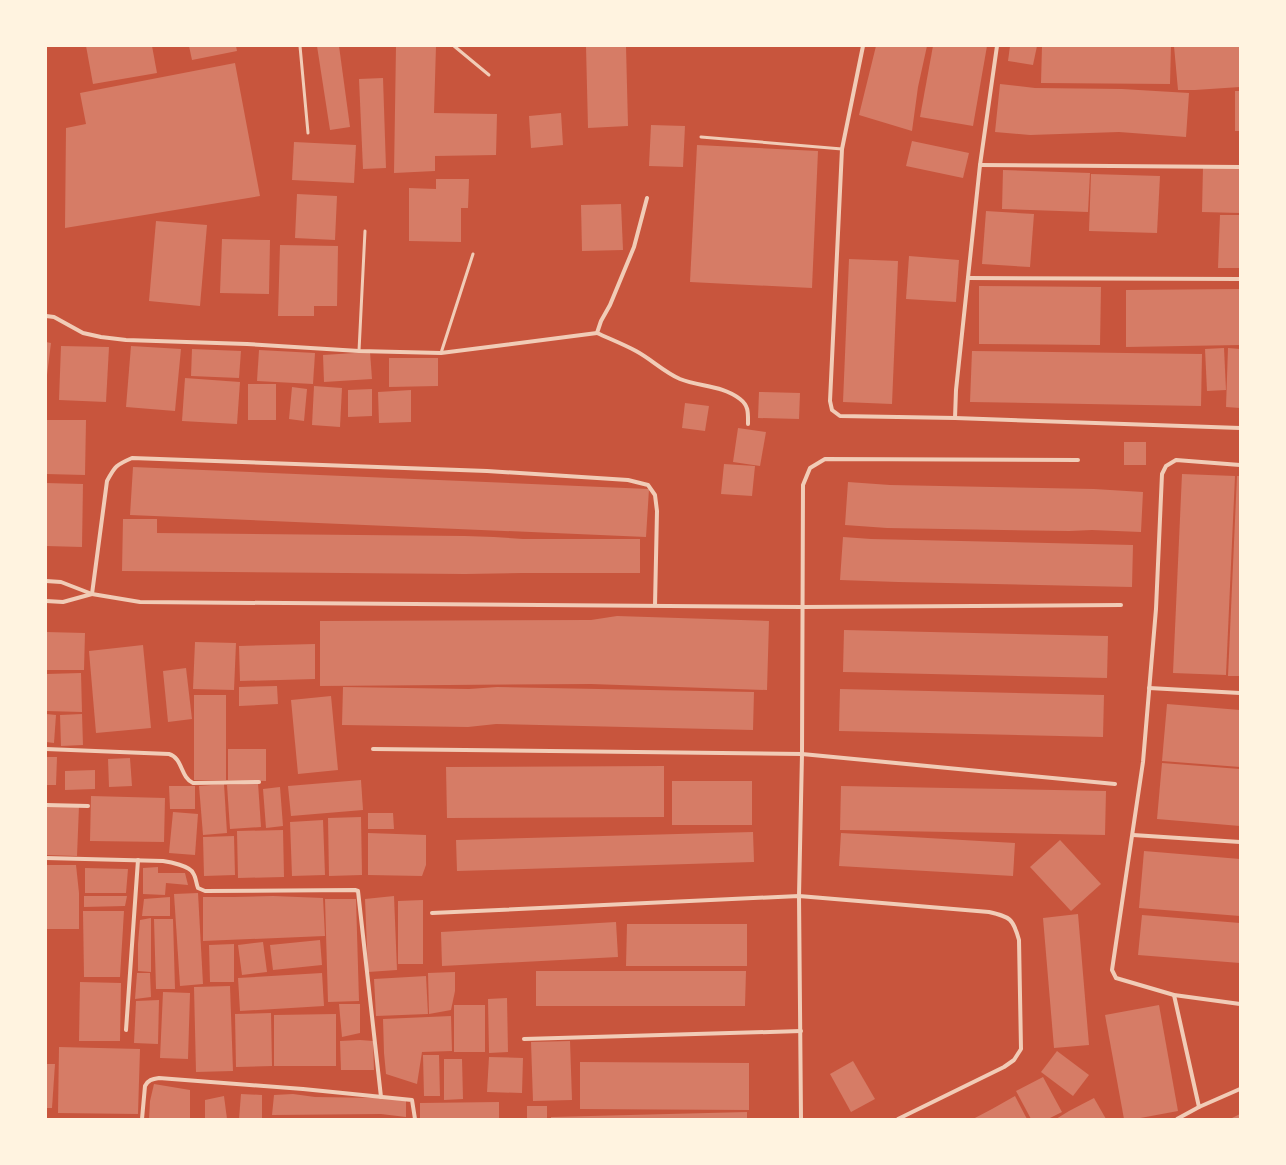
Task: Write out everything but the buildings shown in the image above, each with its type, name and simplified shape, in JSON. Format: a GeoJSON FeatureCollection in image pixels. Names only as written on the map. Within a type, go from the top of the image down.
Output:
{"type":"FeatureCollection","features":[{"type":"Feature","properties":{"kind":"street"},"geometry":{"type":"LineString","coordinates":[[863,46],[842,149],[830,400],[832,410],[840,416],[954,418],[1240,428]]}},
{"type":"Feature","properties":{"kind":"street"},"geometry":{"type":"LineString","coordinates":[[954,418],[980,165],[997,46]]}},
{"type":"Feature","properties":{"kind":"street"},"geometry":{"type":"LineString","coordinates":[[980,165],[1240,167]]}},
{"type":"Feature","properties":{"kind":"street"},"geometry":{"type":"LineString","coordinates":[[597,333],[634,247],[647,198]]}},
{"type":"Feature","properties":{"kind":"street"},"geometry":{"type":"LineString","coordinates":[[968,278],[1240,279]]}},
{"type":"Feature","properties":{"kind":"street"},"geometry":{"type":"LineString","coordinates":[[46,316],[54,317],[83,333],[126,340],[247,344],[359,351],[441,353],[597,333],[637,351],[673,376],[698,384],[729,391],[741,400],[748,408],[748,424]]}},
{"type":"Feature","properties":{"kind":"street"},"geometry":{"type":"LineString","coordinates":[[92,594],[107,481],[112,471],[118,464],[132,458],[488,471],[628,480],[648,485],[655,495],[657,511],[655,605]]}},
{"type":"Feature","properties":{"kind":"street"},"geometry":{"type":"LineString","coordinates":[[801,1119],[799,896],[802,754],[803,485],[810,468],[825,459],[1078,460]]}},
{"type":"Feature","properties":{"kind":"street"},"geometry":{"type":"LineString","coordinates":[[1240,465],[1176,460],[1166,466],[1162,474],[1156,609],[1143,762],[1112,970],[1116,978],[1174,996],[1240,1004]]}},
{"type":"Feature","properties":{"kind":"street"},"geometry":{"type":"LineString","coordinates":[[46,581],[61,582],[92,594],[140,602],[802,607],[1121,605]]}},
{"type":"Feature","properties":{"kind":"street"},"geometry":{"type":"LineString","coordinates":[[46,601],[63,602],[92,594]]}},
{"type":"Feature","properties":{"kind":"street"},"geometry":{"type":"LineString","coordinates":[[1149,688],[1240,693]]}},
{"type":"Feature","properties":{"kind":"street"},"geometry":{"type":"LineString","coordinates":[[46,749],[168,754],[174,755],[180,763],[189,782],[193,784],[259,782]]}},
{"type":"Feature","properties":{"kind":"street"},"geometry":{"type":"LineString","coordinates":[[372,750],[802,754],[1115,784]]}},
{"type":"Feature","properties":{"kind":"street"},"geometry":{"type":"LineString","coordinates":[[46,805],[88,806]]}},
{"type":"Feature","properties":{"kind":"street"},"geometry":{"type":"LineString","coordinates":[[1133,835],[1240,842]]}},
{"type":"Feature","properties":{"kind":"street"},"geometry":{"type":"LineString","coordinates":[[46,858],[164,861],[188,868],[193,873],[196,885],[201,890],[358,891],[381,1097]]}},
{"type":"Feature","properties":{"kind":"street"},"geometry":{"type":"LineString","coordinates":[[126,1030],[138,860]]}},
{"type":"Feature","properties":{"kind":"street"},"geometry":{"type":"LineString","coordinates":[[432,913],[799,896],[989,912],[1007,916],[1016,926],[1019,940],[1021,1049],[1014,1060],[1004,1068],[898,1119]]}},
{"type":"Feature","properties":{"kind":"street"},"geometry":{"type":"LineString","coordinates":[[1174,996],[1199,1107]]}},
{"type":"Feature","properties":{"kind":"street"},"geometry":{"type":"LineString","coordinates":[[524,1039],[801,1031]]}},
{"type":"Feature","properties":{"kind":"street"},"geometry":{"type":"LineString","coordinates":[[142,1119],[145,1086],[147,1082],[152,1079],[159,1078],[303,1089],[412,1100],[415,1119]]}},
{"type":"Feature","properties":{"kind":"street"},"geometry":{"type":"LineString","coordinates":[[1177,1119],[1199,1107],[1240,1089]]}},
{"type":"Feature","properties":{"kind":"lane"},"geometry":{"type":"LineString","coordinates":[[300,46],[308,133]]}},
{"type":"Feature","properties":{"kind":"lane"},"geometry":{"type":"LineString","coordinates":[[454,46],[489,75]]}},
{"type":"Feature","properties":{"kind":"lane"},"geometry":{"type":"LineString","coordinates":[[701,137],[842,149]]}},
{"type":"Feature","properties":{"kind":"lane"},"geometry":{"type":"LineString","coordinates":[[359,351],[365,231]]}},
{"type":"Feature","properties":{"kind":"lane"},"geometry":{"type":"LineString","coordinates":[[441,353],[473,254]]}}]}
